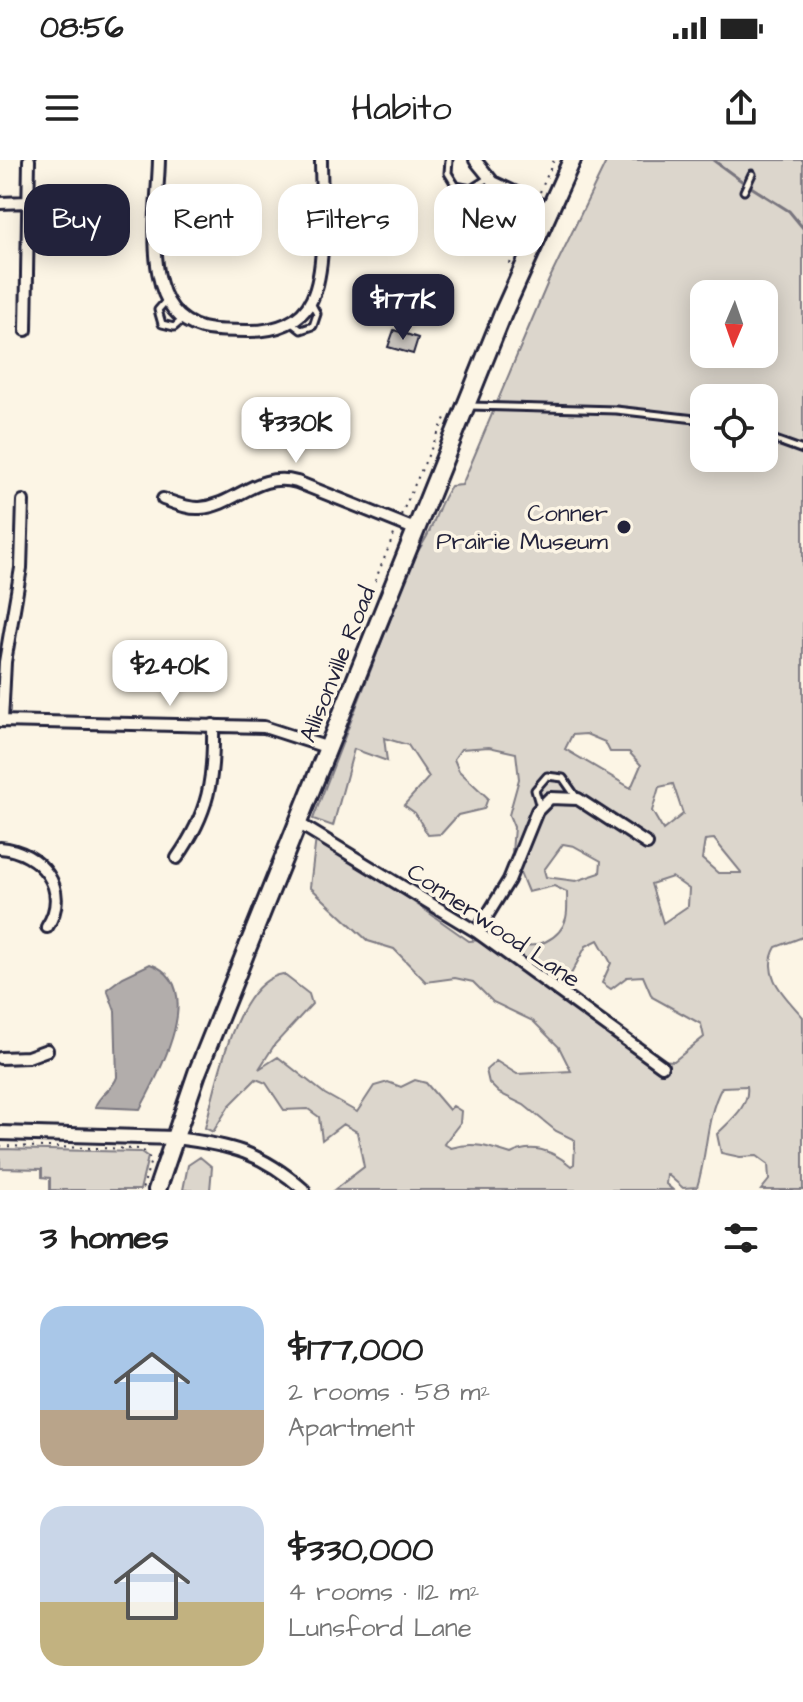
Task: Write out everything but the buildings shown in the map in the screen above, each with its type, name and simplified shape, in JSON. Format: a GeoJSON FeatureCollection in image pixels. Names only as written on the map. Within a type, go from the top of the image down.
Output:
{"type":"FeatureCollection","features":[{"type":"Feature","properties":{"kind":"main road","name":"Allisonville Road"},"geometry":{"type":"LineString","coordinates":[[157,1190],[197,1073],[466,406],[572,160]]}},
{"type":"Feature","properties":{"kind":"street"},"geometry":{"type":"LineString","coordinates":[[28,184],[29,160]]}},
{"type":"Feature","properties":{"kind":"street"},"geometry":{"type":"LineString","coordinates":[[159,160],[157,272],[165,302],[183,320],[217,330],[260,331],[291,322],[310,303],[319,273],[321,160]]}},
{"type":"Feature","properties":{"kind":"street"},"geometry":{"type":"LineString","coordinates":[[475,160],[488,178],[550,209]]}},
{"type":"Feature","properties":{"kind":"street"},"geometry":{"type":"LineString","coordinates":[[0,203],[24,202]]}},
{"type":"Feature","properties":{"kind":"street"},"geometry":{"type":"LineString","coordinates":[[26,330],[27,256]]}},
{"type":"Feature","properties":{"kind":"street"},"geometry":{"type":"LineString","coordinates":[[163,499],[201,508],[256,483],[277,478],[297,482],[417,530]]}},
{"type":"Feature","properties":{"kind":"street"},"geometry":{"type":"LineString","coordinates":[[23,501],[21,568],[5,662],[1,721],[272,728],[329,748]]}},
{"type":"Feature","properties":{"kind":"street"},"geometry":{"type":"LineString","coordinates":[[177,858],[201,820],[208,800],[213,725]]}},
{"type":"Feature","properties":{"kind":"street"},"geometry":{"type":"LineString","coordinates":[[477,932],[509,880],[540,807],[557,796],[578,799],[647,844]]}},
{"type":"Feature","properties":{"kind":"street","name":"Connerwood Lane"},"geometry":{"type":"LineString","coordinates":[[298,823],[477,932],[662,1066]]}},
{"type":"Feature","properties":{"kind":"street"},"geometry":{"type":"LineString","coordinates":[[0,848],[27,855],[49,874],[57,898],[47,927]]}},
{"type":"Feature","properties":{"kind":"street"},"geometry":{"type":"LineString","coordinates":[[0,1058],[28,1057],[47,1050]]}},
{"type":"Feature","properties":{"kind":"street"},"geometry":{"type":"LineString","coordinates":[[0,1133],[175,1138],[247,1151],[272,1164],[304,1190]]}},
{"type":"Feature","properties":{"kind":"lane"},"geometry":{"type":"LineString","coordinates":[[449,160],[448,173],[456,186],[471,189],[488,178]]}},
{"type":"Feature","properties":{"kind":"lane"},"geometry":{"type":"LineString","coordinates":[[744,191],[752,174]]}},
{"type":"Feature","properties":{"kind":"lane"},"geometry":{"type":"LineString","coordinates":[[165,302],[158,310],[162,324],[174,327],[183,320]]}},
{"type":"Feature","properties":{"kind":"lane"},"geometry":{"type":"LineString","coordinates":[[291,322],[301,330],[313,326],[317,314],[310,303]]}},
{"type":"Feature","properties":{"kind":"lane"},"geometry":{"type":"LineString","coordinates":[[466,406],[616,410],[690,418]]}},
{"type":"Feature","properties":{"kind":"lane"},"geometry":{"type":"LineString","coordinates":[[778,441],[803,450]]}},
{"type":"Feature","properties":{"kind":"lane"},"geometry":{"type":"LineString","coordinates":[[540,807],[535,790],[547,776],[563,778],[578,799]]}},
{"type":"Feature","properties":{"kind":"path"},"geometry":{"type":"LineString","coordinates":[[543,184],[554,160]]}},
{"type":"Feature","properties":{"kind":"path"},"geometry":{"type":"LineString","coordinates":[[510,264],[512,256]]}},
{"type":"Feature","properties":{"kind":"path"},"geometry":{"type":"LineString","coordinates":[[401,515],[445,418]]}},
{"type":"Feature","properties":{"kind":"path"},"geometry":{"type":"LineString","coordinates":[[375,581],[396,531]]}},
{"type":"Feature","properties":{"kind":"path"},"geometry":{"type":"LineString","coordinates":[[0,1146],[142,1149],[151,1160],[142,1190]]}},
{"type":"Feature","properties":{"kind":"shaded area"},"geometry":{"type":"Polygon","coordinates":[[[607,160],[803,160],[803,937],[776,947],[771,967],[782,993],[803,1017],[803,1190],[761,1190],[769,1180],[768,1164],[757,1156],[740,1157],[721,1153],[717,1134],[743,1106],[747,1086],[722,1087],[712,1111],[697,1187],[683,1188],[667,1174],[666,1184],[673,1190],[334,1190],[364,1167],[357,1132],[343,1124],[322,1140],[319,1117],[308,1109],[284,1110],[266,1083],[256,1079],[229,1106],[213,1132],[205,1128],[222,1063],[240,1015],[266,981],[283,974],[309,994],[312,1004],[275,1044],[259,1069],[278,1057],[325,1094],[357,1112],[374,1086],[388,1082],[401,1087],[415,1080],[426,1083],[449,1110],[453,1106],[461,1111],[460,1123],[444,1144],[451,1148],[474,1145],[511,1154],[527,1149],[542,1150],[571,1166],[574,1164],[575,1140],[556,1131],[524,1105],[499,1093],[489,1083],[486,1070],[496,1061],[517,1074],[571,1071],[559,1047],[533,1021],[493,1002],[473,982],[455,978],[426,982],[394,949],[368,941],[310,887],[316,838],[364,867],[469,941],[482,940],[493,932],[523,945],[539,944],[559,932],[566,918],[567,892],[554,886],[528,892],[512,853],[514,827],[509,815],[519,779],[516,753],[489,747],[461,749],[454,759],[459,771],[488,798],[484,809],[458,815],[441,834],[428,835],[415,813],[404,805],[429,777],[408,745],[384,738],[387,761],[354,749],[333,826],[313,819],[400,594],[404,576],[425,540],[447,491],[451,486],[462,485],[548,282],[607,160]],[[586,734],[572,735],[565,749],[631,788],[641,765],[629,752],[610,752],[605,742],[586,734]],[[673,784],[659,787],[652,811],[663,830],[683,814],[673,784]],[[714,839],[705,840],[702,859],[718,873],[741,873],[714,839]],[[563,844],[544,870],[546,877],[576,881],[600,873],[601,861],[574,846],[563,844]],[[672,877],[651,884],[663,923],[688,906],[689,889],[672,877]],[[598,940],[586,946],[570,976],[548,976],[537,969],[529,975],[660,1060],[674,1061],[704,1037],[701,1024],[652,997],[643,976],[627,977],[611,989],[602,983],[611,963],[598,940]]]}},
{"type":"Feature","properties":{"kind":"shaded area"},"geometry":{"type":"Polygon","coordinates":[[[150,964],[167,975],[176,990],[178,1010],[167,1054],[140,1109],[95,1107],[117,1077],[115,1011],[107,989],[150,964]]]}},
{"type":"Feature","properties":{"kind":"shaded area"},"geometry":{"type":"Polygon","coordinates":[[[0,1149],[141,1152],[148,1157],[140,1190],[50,1190],[50,1178],[42,1177],[42,1169],[0,1168],[0,1149]]]}},
{"type":"Feature","properties":{"kind":"shaded area"},"geometry":{"type":"Polygon","coordinates":[[[200,1157],[212,1167],[210,1190],[183,1190],[188,1165],[200,1157]]]}},
{"type":"Feature","properties":{"kind":"waterway"},"geometry":{"type":"LineString","coordinates":[[713,160],[743,182]]}},
{"type":"Feature","properties":{"kind":"waterway"},"geometry":{"type":"LineString","coordinates":[[751,187],[789,211],[803,228]]}},
{"type":"Feature","properties":{"kind":"place","name":"Conner Prairie Museum"},"geometry":{"type":"Point","coordinates":[624,527]}}]}
